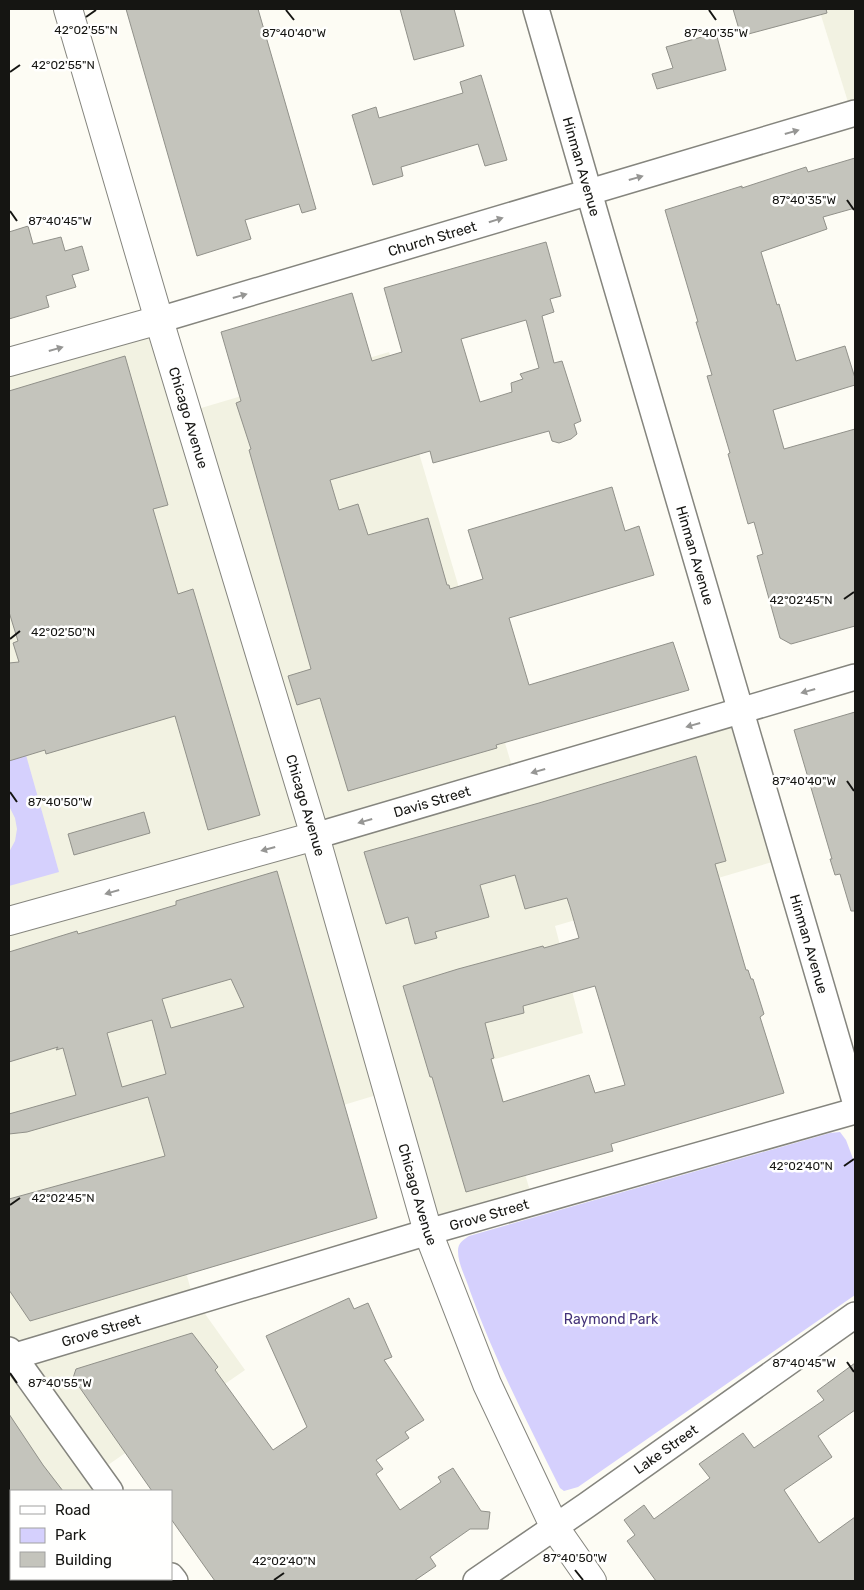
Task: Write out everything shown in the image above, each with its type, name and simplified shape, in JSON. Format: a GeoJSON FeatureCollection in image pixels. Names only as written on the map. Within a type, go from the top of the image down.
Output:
{"type":"FeatureCollection","features":[{"type":"Feature","properties":{"kind":"main road","name":"Chicago Avenue"},"geometry":{"type":"LineString","coordinates":[[68,9],[159,320],[316,836],[428,1232],[487,1384],[555,1528],[592,1581]]}},
{"type":"Feature","properties":{"kind":"main road","name":"Church Street"},"geometry":{"type":"LineString","coordinates":[[9,362],[159,320]]}},
{"type":"Feature","properties":{"kind":"main road","name":"Davis Street"},"geometry":{"type":"LineString","coordinates":[[9,922],[316,836]]}},
{"type":"Feature","properties":{"kind":"street","name":"Hinman Avenue"},"geometry":{"type":"LineString","coordinates":[[536,9],[855,1101]]}},
{"type":"Feature","properties":{"kind":"street","name":"Church Street"},"geometry":{"type":"LineString","coordinates":[[159,320],[855,113]]}},
{"type":"Feature","properties":{"kind":"street","name":"Davis Street"},"geometry":{"type":"LineString","coordinates":[[316,836],[855,677]]}},
{"type":"Feature","properties":{"kind":"street","name":"Grove Street"},"geometry":{"type":"LineString","coordinates":[[10,1355],[428,1232],[855,1111]]}},
{"type":"Feature","properties":{"kind":"street","name":"Lake Street"},"geometry":{"type":"LineString","coordinates":[[476,1581],[555,1528],[855,1315]]}},
{"type":"Feature","properties":{"kind":"street"},"geometry":{"type":"LineString","coordinates":[[10,1355],[109,1490]]}},
{"type":"Feature","properties":{"kind":"shaded area"},"geometry":{"type":"Polygon","coordinates":[[[819,9],[855,9],[855,100],[848,102],[819,9]]]}},
{"type":"Feature","properties":{"kind":"shaded area"},"geometry":{"type":"Polygon","coordinates":[[[165,322],[191,411],[389,352],[516,780],[745,714],[786,858],[555,926],[583,1033],[492,1060],[532,1198],[429,1228],[390,1091],[154,1162],[193,1297],[245,1370],[95,1474],[106,1490],[10,1490],[10,1580],[171,1581],[9,1581],[9,367],[165,322]]]}},
{"type":"Feature","properties":{"kind":"green space"},"geometry":{"type":"Polygon","coordinates":[[[26,755],[59,872],[9,886],[9,852],[15,841],[17,829],[15,818],[9,806],[9,761],[26,755]]]}},
{"type":"Feature","properties":{"kind":"green space","name":"Raymond Park"},"geometry":{"type":"Polygon","coordinates":[[[840,1132],[846,1140],[855,1164],[855,1295],[578,1487],[564,1491],[560,1488],[512,1391],[479,1316],[459,1261],[458,1248],[461,1242],[469,1236],[830,1133],[840,1132]]]}},
{"type":"Feature","properties":{"kind":"building"},"geometry":{"type":"Polygon","coordinates":[[[126,9],[258,9],[316,209],[302,213],[299,204],[245,220],[251,239],[197,256],[126,9]]]}},
{"type":"Feature","properties":{"kind":"building"},"geometry":{"type":"Polygon","coordinates":[[[400,9],[454,9],[464,46],[414,60],[400,9]]]}},
{"type":"Feature","properties":{"kind":"building"},"geometry":{"type":"Polygon","coordinates":[[[733,9],[826,9],[827,13],[741,36],[733,9]]]}},
{"type":"Feature","properties":{"kind":"building"},"geometry":{"type":"Polygon","coordinates":[[[716,33],[726,70],[657,89],[652,74],[673,68],[666,47],[716,33]]]}},
{"type":"Feature","properties":{"kind":"building"},"geometry":{"type":"Polygon","coordinates":[[[481,75],[507,160],[485,166],[478,144],[401,167],[403,176],[373,185],[352,115],[376,107],[379,118],[463,93],[460,82],[481,75]]]}},
{"type":"Feature","properties":{"kind":"building"},"geometry":{"type":"Polygon","coordinates":[[[855,158],[855,208],[823,217],[827,229],[761,252],[796,361],[845,346],[855,378],[855,385],[773,410],[784,449],[855,429],[855,626],[791,644],[780,638],[757,556],[763,554],[754,522],[748,524],[728,454],[730,453],[707,376],[712,375],[665,210],[806,167],[808,172],[855,158]]]}},
{"type":"Feature","properties":{"kind":"building"},"geometry":{"type":"Polygon","coordinates":[[[28,226],[33,244],[61,237],[65,251],[82,246],[89,270],[72,275],[76,287],[46,296],[49,307],[9,319],[9,232],[28,226]]]}},
{"type":"Feature","properties":{"kind":"building"},"geometry":{"type":"Polygon","coordinates":[[[546,242],[561,296],[550,299],[554,312],[542,316],[554,363],[562,361],[581,421],[574,424],[577,434],[571,439],[559,443],[552,441],[549,431],[433,463],[430,451],[330,480],[339,510],[358,504],[368,535],[428,518],[447,585],[449,585],[450,589],[483,579],[468,530],[612,487],[625,531],[639,526],[654,575],[509,618],[529,685],[673,642],[689,690],[496,745],[497,748],[348,791],[320,698],[297,705],[288,676],[311,669],[249,450],[251,449],[236,403],[241,401],[221,332],[352,293],[372,361],[402,352],[384,288],[546,242]],[[526,320],[461,339],[480,402],[512,392],[511,383],[523,379],[520,374],[539,368],[526,320]]]}},
{"type":"Feature","properties":{"kind":"building"},"geometry":{"type":"Polygon","coordinates":[[[125,356],[168,505],[153,509],[178,594],[193,589],[260,815],[208,830],[175,716],[46,754],[45,750],[9,761],[9,663],[19,662],[13,643],[18,641],[9,612],[9,391],[125,356]]]}},
{"type":"Feature","properties":{"kind":"building"},"geometry":{"type":"Polygon","coordinates":[[[855,712],[855,911],[851,911],[840,874],[835,875],[794,730],[855,712]]]}},
{"type":"Feature","properties":{"kind":"building"},"geometry":{"type":"Polygon","coordinates":[[[696,756],[726,861],[715,864],[746,970],[748,970],[751,979],[753,979],[764,1014],[760,1017],[784,1093],[611,1144],[613,1151],[466,1192],[403,986],[458,969],[579,938],[570,907],[567,898],[525,909],[515,875],[480,885],[489,917],[435,932],[437,938],[415,944],[408,917],[386,924],[364,852],[539,803],[696,756]],[[595,986],[523,1006],[524,1013],[485,1023],[494,1058],[491,1059],[503,1102],[589,1075],[595,1093],[625,1085],[595,986]]]}},
{"type":"Feature","properties":{"kind":"building"},"geometry":{"type":"Polygon","coordinates":[[[144,812],[150,833],[74,855],[68,834],[144,812]]]}},
{"type":"Feature","properties":{"kind":"building"},"geometry":{"type":"Polygon","coordinates":[[[277,871],[377,1218],[30,1321],[9,1290],[9,1199],[165,1156],[148,1097],[27,1132],[9,1134],[9,1114],[76,1095],[63,1048],[56,1050],[58,1047],[9,1062],[9,952],[77,931],[78,934],[176,905],[176,901],[277,871]],[[231,979],[162,999],[171,1028],[244,1007],[231,979]],[[152,1020],[107,1033],[122,1087],[166,1074],[152,1020]]]}},
{"type":"Feature","properties":{"kind":"building"},"geometry":{"type":"Polygon","coordinates":[[[349,1298],[354,1309],[368,1303],[392,1357],[384,1360],[424,1420],[405,1432],[409,1438],[376,1460],[383,1469],[376,1474],[400,1510],[441,1482],[438,1477],[453,1468],[481,1511],[490,1512],[488,1529],[470,1529],[430,1557],[436,1566],[414,1581],[215,1581],[172,1520],[172,1490],[151,1490],[73,1378],[76,1369],[192,1333],[218,1367],[215,1370],[273,1450],[307,1427],[266,1336],[349,1298]]]}},
{"type":"Feature","properties":{"kind":"building"},"geometry":{"type":"Polygon","coordinates":[[[855,1363],[855,1410],[818,1436],[832,1457],[784,1490],[819,1543],[855,1517],[855,1581],[656,1581],[627,1541],[635,1535],[624,1520],[644,1505],[654,1519],[710,1478],[699,1464],[743,1433],[754,1448],[824,1400],[817,1391],[855,1363]]]}},
{"type":"Feature","properties":{"kind":"building"},"geometry":{"type":"Polygon","coordinates":[[[9,1414],[62,1490],[9,1491],[9,1414]]]}}]}
